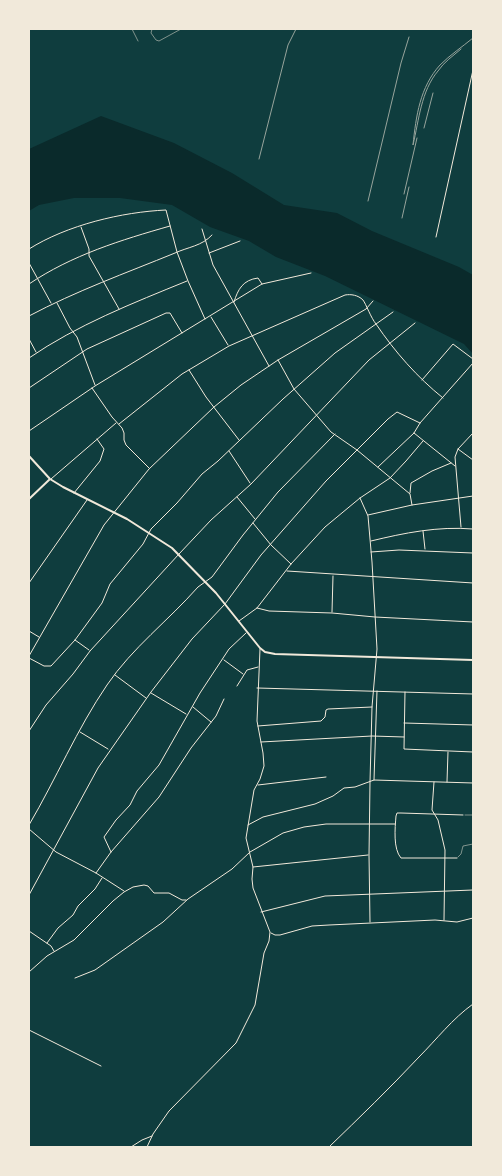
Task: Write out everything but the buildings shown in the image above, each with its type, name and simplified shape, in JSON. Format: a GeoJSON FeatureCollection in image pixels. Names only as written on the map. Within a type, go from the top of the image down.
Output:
{"type":"FeatureCollection","features":[{"type":"Feature","properties":{"kind":"street"},"geometry":{"type":"LineString","coordinates":[[436,237],[473,70]]}},
{"type":"Feature","properties":{"kind":"street"},"geometry":{"type":"LineString","coordinates":[[29,249],[67,230],[81,226],[127,215],[166,210],[177,252],[205,319]]}},
{"type":"Feature","properties":{"kind":"street"},"geometry":{"type":"LineString","coordinates":[[81,226],[89,256],[119,310]]}},
{"type":"Feature","properties":{"kind":"street"},"geometry":{"type":"LineString","coordinates":[[29,284],[38,277],[89,252],[128,238],[171,226]]}},
{"type":"Feature","properties":{"kind":"street"},"geometry":{"type":"LineString","coordinates":[[202,229],[209,253],[233,302],[269,366]]}},
{"type":"Feature","properties":{"kind":"street"},"geometry":{"type":"LineString","coordinates":[[29,316],[104,282],[206,242],[212,235]]}},
{"type":"Feature","properties":{"kind":"street"},"geometry":{"type":"LineString","coordinates":[[209,253],[240,241]]}},
{"type":"Feature","properties":{"kind":"street"},"geometry":{"type":"LineString","coordinates":[[29,263],[52,304]]}},
{"type":"Feature","properties":{"kind":"street"},"geometry":{"type":"LineString","coordinates":[[29,431],[95,386],[262,284],[311,273]]}},
{"type":"Feature","properties":{"kind":"street"},"geometry":{"type":"LineString","coordinates":[[233,302],[239,288],[255,278],[258,278],[262,284]]}},
{"type":"Feature","properties":{"kind":"street"},"geometry":{"type":"LineString","coordinates":[[29,358],[73,332],[188,281]]}},
{"type":"Feature","properties":{"kind":"street"},"geometry":{"type":"LineString","coordinates":[[29,499],[97,438],[188,370],[251,335],[345,295],[356,296],[364,302],[366,309],[391,343],[422,380],[443,398]]}},
{"type":"Feature","properties":{"kind":"street"},"geometry":{"type":"LineString","coordinates":[[373,301],[366,309],[278,360],[241,385],[214,407],[149,469],[104,526],[29,657],[44,666],[51,666],[75,640],[102,603],[110,584],[143,544],[155,524],[177,503],[202,474],[335,354],[393,312]]}},
{"type":"Feature","properties":{"kind":"street"},"geometry":{"type":"LineString","coordinates":[[57,302],[70,328],[77,337],[95,386]]}},
{"type":"Feature","properties":{"kind":"street"},"geometry":{"type":"LineString","coordinates":[[29,388],[83,352],[166,313],[170,313],[182,332]]}},
{"type":"Feature","properties":{"kind":"street"},"geometry":{"type":"LineString","coordinates":[[210,316],[229,346]]}},
{"type":"Feature","properties":{"kind":"street"},"geometry":{"type":"LineString","coordinates":[[29,730],[46,705],[90,651],[211,520],[251,484],[369,360],[416,323]]}},
{"type":"Feature","properties":{"kind":"street"},"geometry":{"type":"LineString","coordinates":[[29,339],[36,353]]}},
{"type":"Feature","properties":{"kind":"street"},"geometry":{"type":"LineString","coordinates":[[422,380],[453,344],[473,359]]}},
{"type":"Feature","properties":{"kind":"street"},"geometry":{"type":"LineString","coordinates":[[278,360],[294,389],[331,432],[358,450],[410,494]]}},
{"type":"Feature","properties":{"kind":"street"},"geometry":{"type":"LineString","coordinates":[[377,468],[414,433],[420,423],[473,363]]}},
{"type":"Feature","properties":{"kind":"street"},"geometry":{"type":"LineString","coordinates":[[188,370],[239,440]]}},
{"type":"Feature","properties":{"kind":"street"},"geometry":{"type":"LineString","coordinates":[[92,388],[124,432],[126,445],[149,469]]}},
{"type":"Feature","properties":{"kind":"street"},"geometry":{"type":"LineString","coordinates":[[29,895],[52,849],[98,768],[146,698],[192,639],[225,604],[271,545],[326,481],[388,419],[397,412],[420,423]]}},
{"type":"Feature","properties":{"kind":"street"},"geometry":{"type":"LineString","coordinates":[[461,528],[455,457],[458,449],[473,432]]}},
{"type":"Feature","properties":{"kind":"street"},"geometry":{"type":"LineString","coordinates":[[414,433],[456,466]]}},
{"type":"Feature","properties":{"kind":"street"},"geometry":{"type":"LineString","coordinates":[[29,825],[79,731],[114,675],[198,587],[212,577],[255,519],[278,492],[335,434]]}},
{"type":"Feature","properties":{"kind":"street"},"geometry":{"type":"LineString","coordinates":[[74,493],[102,458],[104,449],[97,438]]}},
{"type":"Feature","properties":{"kind":"street"},"geometry":{"type":"LineString","coordinates":[[238,622],[257,608],[285,571],[325,527],[360,498],[390,478],[423,441]]}},
{"type":"Feature","properties":{"kind":"street"},"geometry":{"type":"LineString","coordinates":[[458,449],[473,460]]}},
{"type":"Feature","properties":{"kind":"street"},"geometry":{"type":"LineString","coordinates":[[228,451],[251,484]]}},
{"type":"Feature","properties":{"kind":"street"},"geometry":{"type":"LineString","coordinates":[[29,456],[50,479],[87,500],[114,512],[150,533],[179,554],[225,604],[238,622],[265,652],[275,654],[473,660]]}},
{"type":"Feature","properties":{"kind":"street"},"geometry":{"type":"LineString","coordinates":[[412,505],[411,484],[432,471],[451,463]]}},
{"type":"Feature","properties":{"kind":"street"},"geometry":{"type":"LineString","coordinates":[[368,516],[412,505],[473,496]]}},
{"type":"Feature","properties":{"kind":"street"},"geometry":{"type":"LineString","coordinates":[[237,497],[255,519]]}},
{"type":"Feature","properties":{"kind":"street"},"geometry":{"type":"LineString","coordinates":[[360,498],[368,516],[376,657],[372,707],[369,825],[370,922]]}},
{"type":"Feature","properties":{"kind":"street"},"geometry":{"type":"LineString","coordinates":[[29,582],[87,500]]}},
{"type":"Feature","properties":{"kind":"street"},"geometry":{"type":"LineString","coordinates":[[253,522],[271,545],[291,564]]}},
{"type":"Feature","properties":{"kind":"street"},"geometry":{"type":"LineString","coordinates":[[370,542],[423,530],[473,529]]}},
{"type":"Feature","properties":{"kind":"street"},"geometry":{"type":"LineString","coordinates":[[423,530],[425,551]]}},
{"type":"Feature","properties":{"kind":"street"},"geometry":{"type":"LineString","coordinates":[[371,552],[425,551],[473,553]]}},
{"type":"Feature","properties":{"kind":"street"},"geometry":{"type":"LineString","coordinates":[[285,571],[473,583]]}},
{"type":"Feature","properties":{"kind":"street"},"geometry":{"type":"LineString","coordinates":[[332,613],[333,575]]}},
{"type":"Feature","properties":{"kind":"street"},"geometry":{"type":"LineString","coordinates":[[257,608],[269,611],[473,622]]}},
{"type":"Feature","properties":{"kind":"street"},"geometry":{"type":"LineString","coordinates":[[29,631],[39,637]]}},
{"type":"Feature","properties":{"kind":"street"},"geometry":{"type":"LineString","coordinates":[[111,852],[104,837],[107,832],[130,805],[142,785],[154,771],[229,649],[247,632]]}},
{"type":"Feature","properties":{"kind":"street"},"geometry":{"type":"LineString","coordinates":[[75,640],[90,651]]}},
{"type":"Feature","properties":{"kind":"street"},"geometry":{"type":"LineString","coordinates":[[147,1147],[169,1111],[236,1043],[255,1005],[264,953],[270,941],[270,932],[253,888],[253,867],[246,838],[254,790],[264,766],[257,726],[260,648]]}},
{"type":"Feature","properties":{"kind":"street"},"geometry":{"type":"LineString","coordinates":[[223,659],[244,674]]}},
{"type":"Feature","properties":{"kind":"street"},"geometry":{"type":"LineString","coordinates":[[237,686],[244,674],[251,668],[258,667]]}},
{"type":"Feature","properties":{"kind":"street"},"geometry":{"type":"LineString","coordinates":[[114,675],[146,698]]}},
{"type":"Feature","properties":{"kind":"street"},"geometry":{"type":"LineString","coordinates":[[257,688],[473,694]]}},
{"type":"Feature","properties":{"kind":"street"},"geometry":{"type":"LineString","coordinates":[[374,780],[377,690]]}},
{"type":"Feature","properties":{"kind":"street"},"geometry":{"type":"LineString","coordinates":[[405,691],[403,747],[406,750],[473,752]]}},
{"type":"Feature","properties":{"kind":"street"},"geometry":{"type":"LineString","coordinates":[[151,692],[188,714]]}},
{"type":"Feature","properties":{"kind":"street"},"geometry":{"type":"LineString","coordinates":[[96,873],[111,852],[159,797],[191,748],[220,710],[224,699]]}},
{"type":"Feature","properties":{"kind":"street"},"geometry":{"type":"LineString","coordinates":[[192,707],[212,722]]}},
{"type":"Feature","properties":{"kind":"street"},"geometry":{"type":"LineString","coordinates":[[257,726],[321,721],[325,717],[328,708],[372,707]]}},
{"type":"Feature","properties":{"kind":"street"},"geometry":{"type":"LineString","coordinates":[[404,723],[473,725]]}},
{"type":"Feature","properties":{"kind":"street"},"geometry":{"type":"LineString","coordinates":[[79,731],[110,750]]}},
{"type":"Feature","properties":{"kind":"street"},"geometry":{"type":"LineString","coordinates":[[261,742],[372,736],[404,737]]}},
{"type":"Feature","properties":{"kind":"street"},"geometry":{"type":"LineString","coordinates":[[447,782],[448,752]]}},
{"type":"Feature","properties":{"kind":"street"},"geometry":{"type":"LineString","coordinates":[[257,785],[326,777]]}},
{"type":"Feature","properties":{"kind":"street"},"geometry":{"type":"LineString","coordinates":[[247,826],[263,817],[315,804],[344,788],[355,788],[374,780],[473,783]]}},
{"type":"Feature","properties":{"kind":"street"},"geometry":{"type":"LineString","coordinates":[[434,782],[432,806],[438,820],[445,858],[444,921]]}},
{"type":"Feature","properties":{"kind":"street"},"geometry":{"type":"LineString","coordinates":[[457,858],[401,858],[397,852],[395,824],[397,813],[463,815]]}},
{"type":"Feature","properties":{"kind":"street"},"geometry":{"type":"LineString","coordinates":[[75,978],[95,970],[163,922],[188,899],[232,870],[250,852],[270,839],[293,829],[326,824],[395,824]]}},
{"type":"Feature","properties":{"kind":"street"},"geometry":{"type":"LineString","coordinates":[[29,829],[52,849],[96,873],[124,892]]}},
{"type":"Feature","properties":{"kind":"street"},"geometry":{"type":"LineString","coordinates":[[253,867],[369,855]]}},
{"type":"Feature","properties":{"kind":"street"},"geometry":{"type":"LineString","coordinates":[[47,943],[58,928],[95,889],[102,878]]}},
{"type":"Feature","properties":{"kind":"street"},"geometry":{"type":"LineString","coordinates":[[29,972],[54,951],[74,940],[124,892],[133,887],[144,885],[157,894],[169,893],[182,900],[188,899]]}},
{"type":"Feature","properties":{"kind":"street"},"geometry":{"type":"LineString","coordinates":[[261,912],[314,898],[473,890]]}},
{"type":"Feature","properties":{"kind":"street"},"geometry":{"type":"LineString","coordinates":[[270,932],[280,935],[312,926],[370,922],[457,922],[473,918]]}},
{"type":"Feature","properties":{"kind":"street"},"geometry":{"type":"LineString","coordinates":[[29,931],[47,943],[54,951]]}},
{"type":"Feature","properties":{"kind":"street"},"geometry":{"type":"LineString","coordinates":[[330,1147],[418,1058],[439,1034],[473,1004]]}},
{"type":"Feature","properties":{"kind":"street"},"geometry":{"type":"LineString","coordinates":[[29,1030],[101,1066]]}},
{"type":"Feature","properties":{"kind":"street"},"geometry":{"type":"LineString","coordinates":[[131,1147],[152,1136]]}},
{"type":"Feature","properties":{"kind":"lane"},"geometry":{"type":"LineString","coordinates":[[132,29],[138,41]]}},
{"type":"Feature","properties":{"kind":"lane"},"geometry":{"type":"LineString","coordinates":[[152,29],[153,37],[159,41],[181,29]]}},
{"type":"Feature","properties":{"kind":"lane"},"geometry":{"type":"LineString","coordinates":[[463,815],[473,815]]}},
{"type":"Feature","properties":{"kind":"lane"},"geometry":{"type":"LineString","coordinates":[[457,858],[462,854],[463,846],[473,844]]}},
{"type":"Feature","properties":{"kind":"water"},"geometry":{"type":"Polygon","coordinates":[[[101,116],[174,143],[232,173],[284,205],[337,213],[372,231],[459,267],[473,275],[473,354],[464,344],[325,276],[276,257],[249,241],[210,227],[172,205],[120,198],[74,198],[39,205],[29,211],[29,149],[101,116]]]}},
{"type":"Feature","properties":{"kind":"railway"},"geometry":{"type":"LineString","coordinates":[[259,159],[288,45],[296,29]]}},
{"type":"Feature","properties":{"kind":"railway"},"geometry":{"type":"LineString","coordinates":[[368,201],[409,37]]}},
{"type":"Feature","properties":{"kind":"railway"},"geometry":{"type":"LineString","coordinates":[[461,49],[440,68],[432,79],[421,106],[413,145],[420,102],[433,74],[452,54],[473,38]]}},
{"type":"Feature","properties":{"kind":"railway"},"geometry":{"type":"LineString","coordinates":[[424,128],[433,93]]}},
{"type":"Feature","properties":{"kind":"railway"},"geometry":{"type":"LineString","coordinates":[[404,194],[417,138]]}},
{"type":"Feature","properties":{"kind":"railway"},"geometry":{"type":"LineString","coordinates":[[402,218],[409,187]]}}]}
